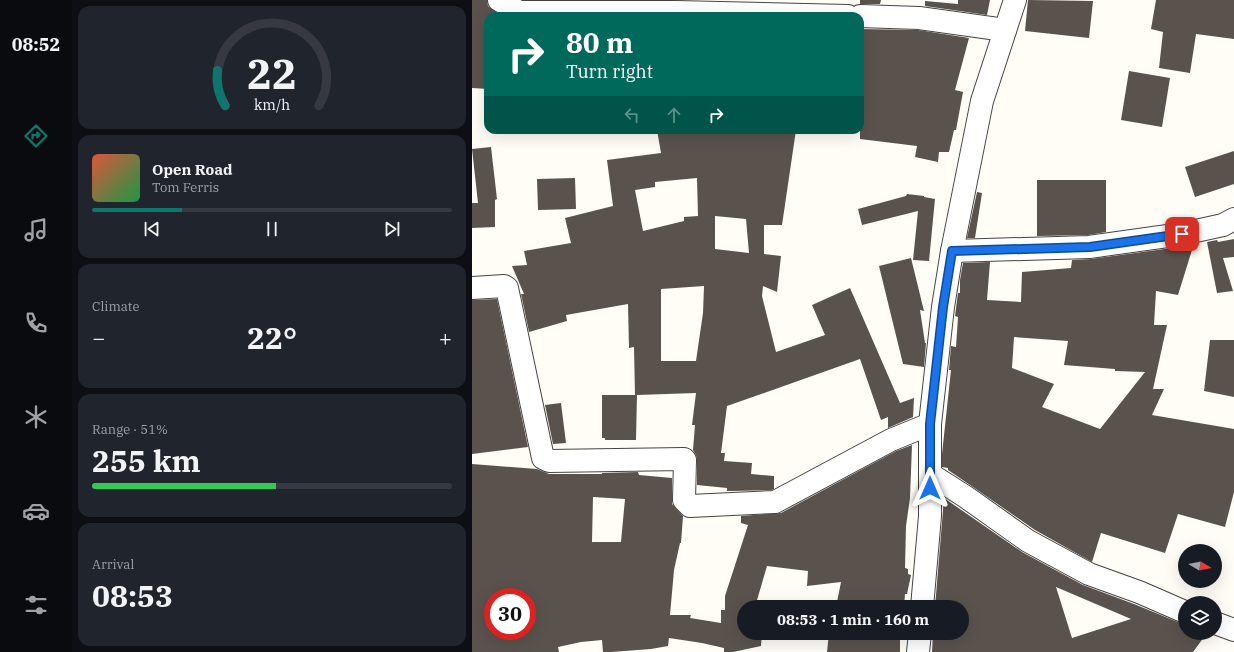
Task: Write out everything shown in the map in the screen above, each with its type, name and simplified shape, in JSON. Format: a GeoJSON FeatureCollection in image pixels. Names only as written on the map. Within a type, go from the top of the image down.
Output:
{"type":"FeatureCollection","features":[{"type":"Feature","properties":{"kind":"street"},"geometry":{"type":"LineString","coordinates":[[499,0],[519,12],[676,12]]}},
{"type":"Feature","properties":{"kind":"street"},"geometry":{"type":"LineString","coordinates":[[923,600],[930,516],[930,424],[943,307],[952,251],[982,101],[1015,0]]}},
{"type":"Feature","properties":{"kind":"street"},"geometry":{"type":"LineString","coordinates":[[864,16],[919,18],[1005,30]]}},
{"type":"Feature","properties":{"kind":"street"},"geometry":{"type":"LineString","coordinates":[[952,251],[1090,247],[1182,234],[1223,224],[1234,219]]}},
{"type":"Feature","properties":{"kind":"street"},"geometry":{"type":"LineString","coordinates":[[472,288],[504,286],[507,288],[543,458],[549,461],[684,459],[684,500],[690,506],[775,502],[891,440],[930,424]]}},
{"type":"Feature","properties":{"kind":"street"},"geometry":{"type":"LineString","coordinates":[[930,474],[966,497],[1028,541],[1089,574],[1139,592],[1178,609]]}},
{"type":"Feature","properties":{"kind":"street"},"geometry":{"type":"LineString","coordinates":[[1222,626],[1234,630]]}},
{"type":"Feature","properties":{"kind":"street"},"geometry":{"type":"LineString","coordinates":[[918,652],[919,640]]}},
{"type":"Feature","properties":{"kind":"building"},"geometry":{"type":"Polygon","coordinates":[[[472,0],[487,0],[488,6],[496,12],[484,12],[484,89],[472,88],[472,0]]]}},
{"type":"Feature","properties":{"kind":"building"},"geometry":{"type":"Polygon","coordinates":[[[860,0],[881,0],[880,4],[860,4],[860,0]]]}},
{"type":"Feature","properties":{"kind":"building"},"geometry":{"type":"Polygon","coordinates":[[[958,0],[990,0],[987,15],[925,6],[925,1],[958,4],[958,0]]]}},
{"type":"Feature","properties":{"kind":"building"},"geometry":{"type":"Polygon","coordinates":[[[1028,0],[1093,1],[1089,38],[1025,31],[1028,0]]]}},
{"type":"Feature","properties":{"kind":"building"},"geometry":{"type":"Polygon","coordinates":[[[1156,0],[1234,0],[1234,39],[1196,34],[1190,73],[1159,68],[1163,32],[1151,29],[1156,0]]]}},
{"type":"Feature","properties":{"kind":"building"},"geometry":{"type":"Polygon","coordinates":[[[864,29],[918,30],[969,38],[955,90],[963,92],[956,130],[954,130],[949,152],[939,152],[938,162],[915,157],[917,146],[860,139],[860,134],[864,134],[864,29]]]}},
{"type":"Feature","properties":{"kind":"building"},"geometry":{"type":"Polygon","coordinates":[[[1129,71],[1170,78],[1162,127],[1121,120],[1129,71]]]}},
{"type":"Feature","properties":{"kind":"building"},"geometry":{"type":"Polygon","coordinates":[[[658,134],[795,134],[782,225],[764,225],[764,254],[781,256],[777,292],[763,286],[762,296],[776,352],[825,335],[812,305],[850,288],[900,403],[914,398],[913,417],[888,428],[888,417],[881,420],[860,359],[727,406],[721,453],[725,453],[724,461],[752,463],[751,474],[774,476],[774,489],[772,490],[727,491],[727,488],[697,485],[697,460],[693,450],[695,425],[692,425],[696,393],[637,395],[636,440],[605,440],[605,438],[602,438],[602,395],[635,395],[634,347],[629,348],[628,304],[566,315],[567,321],[529,332],[521,294],[524,294],[512,266],[527,265],[524,251],[571,243],[565,218],[613,206],[607,160],[661,153],[658,134]],[[697,178],[655,182],[655,187],[635,190],[643,231],[684,221],[684,217],[698,216],[697,178]],[[715,216],[715,249],[749,253],[746,219],[715,216]],[[704,286],[661,289],[661,361],[696,361],[703,313],[704,286]]]}},
{"type":"Feature","properties":{"kind":"building"},"geometry":{"type":"Polygon","coordinates":[[[491,147],[497,199],[495,200],[495,227],[472,228],[472,203],[478,203],[472,149],[491,147]]]}},
{"type":"Feature","properties":{"kind":"building"},"geometry":{"type":"Polygon","coordinates":[[[1234,151],[1234,184],[1195,197],[1185,167],[1234,151]]]}},
{"type":"Feature","properties":{"kind":"building"},"geometry":{"type":"Polygon","coordinates":[[[575,178],[576,209],[538,210],[537,179],[575,178]]]}},
{"type":"Feature","properties":{"kind":"building"},"geometry":{"type":"Polygon","coordinates":[[[1037,180],[1106,180],[1106,232],[1088,235],[1037,236],[1037,180]]]}},
{"type":"Feature","properties":{"kind":"building"},"geometry":{"type":"Polygon","coordinates":[[[977,192],[982,193],[975,238],[967,238],[977,192]]]}},
{"type":"Feature","properties":{"kind":"building"},"geometry":{"type":"Polygon","coordinates":[[[907,194],[935,199],[929,261],[913,260],[918,211],[862,225],[858,209],[906,196],[907,194]]]}},
{"type":"Feature","properties":{"kind":"building"},"geometry":{"type":"Polygon","coordinates":[[[1234,239],[1234,257],[1223,258],[1233,291],[1217,293],[1207,242],[1217,240],[1218,242],[1234,239]]]}},
{"type":"Feature","properties":{"kind":"building"},"geometry":{"type":"Polygon","coordinates":[[[1179,247],[1192,250],[1178,295],[1156,291],[1154,325],[1167,325],[1153,389],[1164,389],[1152,415],[1234,429],[1234,492],[1225,527],[1178,514],[1165,553],[1101,533],[1092,562],[1035,530],[948,470],[948,468],[942,467],[942,454],[951,370],[949,370],[951,346],[956,347],[958,317],[955,316],[958,293],[960,293],[960,280],[963,263],[990,262],[987,300],[1021,302],[1022,272],[1071,268],[1072,260],[1091,259],[1179,247]],[[1014,337],[1012,368],[1054,384],[1042,407],[1100,429],[1145,372],[1115,371],[1115,369],[1064,365],[1068,341],[1014,337]]]}},
{"type":"Feature","properties":{"kind":"building"},"geometry":{"type":"Polygon","coordinates":[[[911,258],[924,311],[920,310],[926,343],[924,367],[903,364],[879,266],[911,258]]]}},
{"type":"Feature","properties":{"kind":"building"},"geometry":{"type":"Polygon","coordinates":[[[497,299],[528,447],[472,454],[472,300],[497,299]]]}},
{"type":"Feature","properties":{"kind":"building"},"geometry":{"type":"Polygon","coordinates":[[[1210,340],[1234,340],[1234,397],[1204,391],[1210,340]]]}},
{"type":"Feature","properties":{"kind":"building"},"geometry":{"type":"Polygon","coordinates":[[[561,403],[566,443],[553,444],[545,405],[561,403]]]}},
{"type":"Feature","properties":{"kind":"building"},"geometry":{"type":"Polygon","coordinates":[[[912,445],[910,498],[906,526],[905,568],[908,569],[908,574],[911,575],[905,600],[837,600],[841,582],[807,586],[808,571],[767,566],[757,600],[737,600],[737,640],[761,640],[761,646],[733,652],[724,652],[724,648],[669,638],[668,646],[651,649],[611,652],[603,652],[602,640],[581,642],[558,647],[559,652],[472,652],[472,464],[537,469],[549,474],[638,472],[639,475],[672,478],[672,504],[683,516],[681,543],[674,570],[670,615],[691,615],[690,618],[721,623],[721,610],[725,610],[725,596],[748,525],[741,523],[741,516],[781,513],[896,451],[912,445]],[[593,497],[592,542],[621,542],[625,499],[593,497]]]}},
{"type":"Feature","properties":{"kind":"building"},"geometry":{"type":"Polygon","coordinates":[[[944,498],[1022,552],[1083,585],[1178,622],[1178,640],[1202,640],[1193,652],[932,652],[933,640],[969,640],[969,600],[936,600],[944,498]],[[1056,587],[1072,638],[1131,619],[1056,587]]]}},
{"type":"Feature","properties":{"kind":"building"},"geometry":{"type":"Polygon","coordinates":[[[828,640],[900,640],[900,652],[827,652],[828,640]]]}},
{"type":"Feature","properties":{"kind":"route"},"geometry":{"type":"LineString","coordinates":[[930,488],[930,424],[943,307],[952,251],[1090,247],[1182,234]]}}]}
